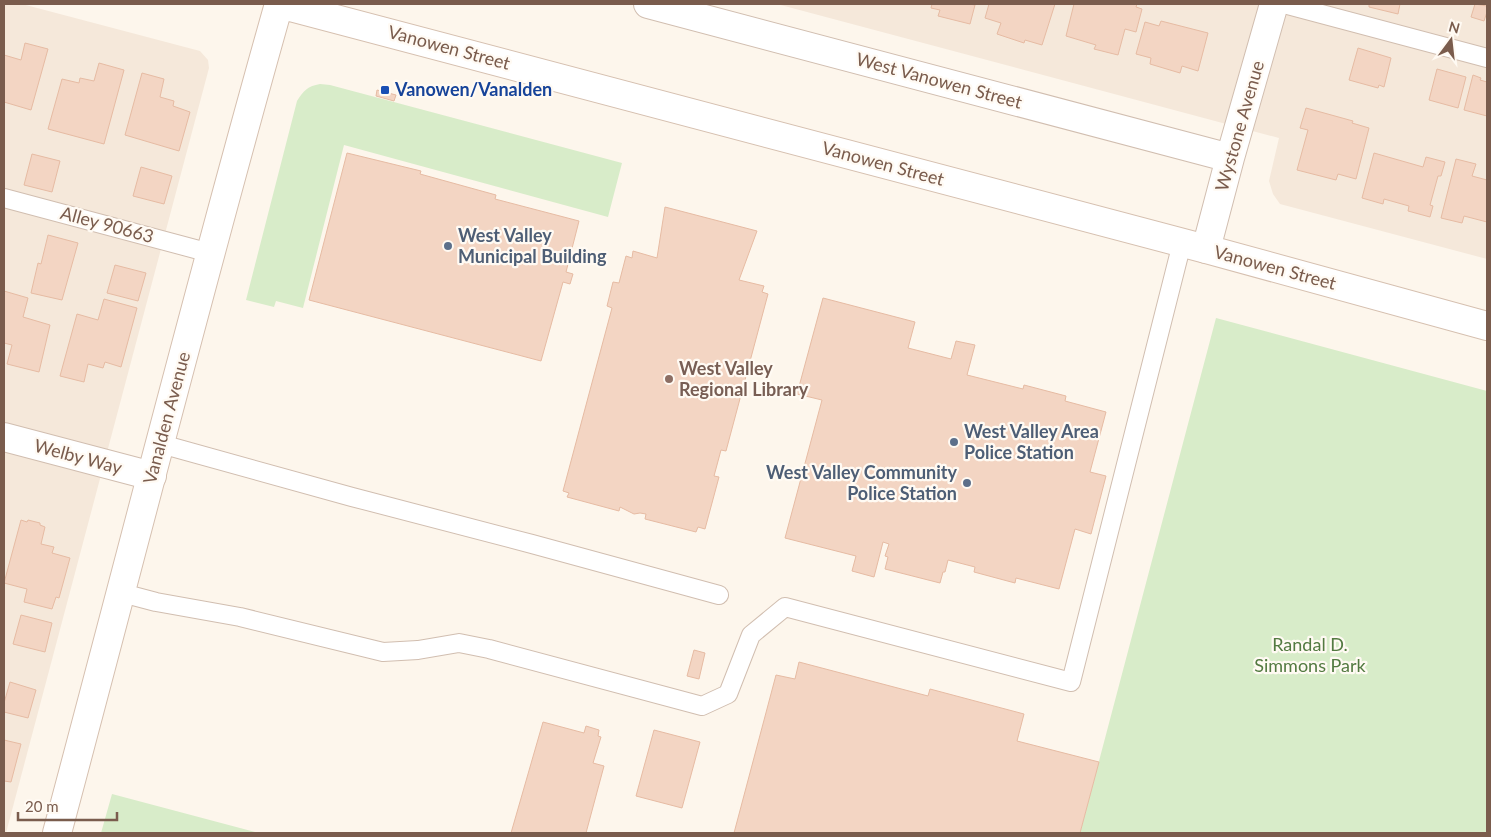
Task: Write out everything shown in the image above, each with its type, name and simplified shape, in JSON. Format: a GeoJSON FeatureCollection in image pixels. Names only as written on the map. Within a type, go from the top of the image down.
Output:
{"type":"FeatureCollection","features":[{"type":"Feature","properties":{"kind":"street","name":"Vanowen Street"},"geometry":{"type":"LineString","coordinates":[[279,4],[1194,246],[1487,326]]}},
{"type":"Feature","properties":{"kind":"street","name":"Vanalden Avenue"},"geometry":{"type":"LineString","coordinates":[[57,833],[122,593],[210,253],[279,4]]}},
{"type":"Feature","properties":{"kind":"street","name":"West Vanowen Street"},"geometry":{"type":"LineString","coordinates":[[648,4],[1230,158]]}},
{"type":"Feature","properties":{"kind":"street","name":"Wystone Avenue"},"geometry":{"type":"LineString","coordinates":[[1194,246],[1230,158],[1274,4]]}},
{"type":"Feature","properties":{"kind":"street","name":"Welby Way"},"geometry":{"type":"LineString","coordinates":[[4,437],[152,476]]}},
{"type":"Feature","properties":{"kind":"lane"},"geometry":{"type":"LineString","coordinates":[[1284,4],[1487,58]]}},
{"type":"Feature","properties":{"kind":"lane","name":"Alley 90663"},"geometry":{"type":"LineString","coordinates":[[4,198],[210,253]]}},
{"type":"Feature","properties":{"kind":"lane"},"geometry":{"type":"LineString","coordinates":[[122,593],[156,602],[240,617],[384,652],[418,650],[459,643],[481,647],[702,706],[728,694],[752,635],[785,607],[1071,682],[1194,246]]}},
{"type":"Feature","properties":{"kind":"lane"},"geometry":{"type":"LineString","coordinates":[[161,444],[342,495],[719,595]]}},
{"type":"Feature","properties":{"kind":"shaded area"},"geometry":{"type":"Polygon","coordinates":[[[4,4],[22,4],[200,51],[208,60],[209,68],[6,833],[4,833],[4,4]]]}},
{"type":"Feature","properties":{"kind":"shaded area"},"geometry":{"type":"Polygon","coordinates":[[[777,4],[1487,4],[1487,259],[1280,204],[1273,194],[1269,181],[1279,138],[777,4]]]}},
{"type":"Feature","properties":{"kind":"green space"},"geometry":{"type":"Polygon","coordinates":[[[320,84],[330,85],[622,163],[608,217],[344,145],[303,308],[276,301],[274,307],[246,300],[297,101],[306,90],[320,84]]]}},
{"type":"Feature","properties":{"kind":"green space","name":"Randal D. Simmons Park"},"geometry":{"type":"Polygon","coordinates":[[[1216,318],[1487,391],[1487,833],[1080,833],[1216,318]]]}},
{"type":"Feature","properties":{"kind":"green space"},"geometry":{"type":"Polygon","coordinates":[[[112,794],[259,833],[101,833],[112,794]]]}},
{"type":"Feature","properties":{"kind":"building"},"geometry":{"type":"Polygon","coordinates":[[[932,4],[975,5],[970,24],[938,16],[940,10],[931,8],[932,4]]]}},
{"type":"Feature","properties":{"kind":"building"},"geometry":{"type":"Polygon","coordinates":[[[989,4],[1055,4],[1042,45],[1025,40],[1024,43],[997,34],[1001,23],[985,18],[989,4]]]}},
{"type":"Feature","properties":{"kind":"building"},"geometry":{"type":"Polygon","coordinates":[[[1074,4],[1137,4],[1136,7],[1142,9],[1136,32],[1125,29],[1118,55],[1094,49],[1096,45],[1066,36],[1074,4]]]}},
{"type":"Feature","properties":{"kind":"building"},"geometry":{"type":"Polygon","coordinates":[[[1369,4],[1400,4],[1398,14],[1369,7],[1369,4]]]}},
{"type":"Feature","properties":{"kind":"building"},"geometry":{"type":"Polygon","coordinates":[[[1475,4],[1487,6],[1484,21],[1471,17],[1475,4]]]}},
{"type":"Feature","properties":{"kind":"building"},"geometry":{"type":"Polygon","coordinates":[[[1161,21],[1208,33],[1198,71],[1182,66],[1180,73],[1150,64],[1151,58],[1136,54],[1145,22],[1159,26],[1161,21]]]}},
{"type":"Feature","properties":{"kind":"building"},"geometry":{"type":"Polygon","coordinates":[[[25,43],[48,49],[31,110],[4,102],[4,55],[21,60],[25,43]]]}},
{"type":"Feature","properties":{"kind":"building"},"geometry":{"type":"Polygon","coordinates":[[[1358,48],[1391,58],[1384,87],[1379,85],[1378,88],[1349,80],[1358,48]]]}},
{"type":"Feature","properties":{"kind":"building"},"geometry":{"type":"Polygon","coordinates":[[[99,63],[124,70],[104,144],[48,129],[62,79],[79,83],[80,78],[94,81],[99,63]]]}},
{"type":"Feature","properties":{"kind":"building"},"geometry":{"type":"Polygon","coordinates":[[[1437,69],[1466,77],[1458,108],[1429,100],[1437,69]]]}},
{"type":"Feature","properties":{"kind":"building"},"geometry":{"type":"Polygon","coordinates":[[[142,73],[164,79],[160,97],[174,101],[173,106],[190,112],[179,151],[125,135],[142,73]]]}},
{"type":"Feature","properties":{"kind":"building"},"geometry":{"type":"Polygon","coordinates":[[[1473,75],[1487,82],[1487,116],[1464,110],[1473,75]]]}},
{"type":"Feature","properties":{"kind":"building"},"geometry":{"type":"Polygon","coordinates":[[[377,90],[396,95],[394,101],[376,96],[377,90]]]}},
{"type":"Feature","properties":{"kind":"building"},"geometry":{"type":"Polygon","coordinates":[[[1306,108],[1353,121],[1352,123],[1369,128],[1356,179],[1338,174],[1336,180],[1297,170],[1308,130],[1300,128],[1306,108]]]}},
{"type":"Feature","properties":{"kind":"building","name":"West Valley Municipal Building"},"geometry":{"type":"Polygon","coordinates":[[[347,153],[421,171],[420,174],[496,195],[495,199],[579,221],[566,272],[573,274],[570,284],[563,282],[541,361],[309,300],[347,153]]]}},
{"type":"Feature","properties":{"kind":"building"},"geometry":{"type":"Polygon","coordinates":[[[1374,153],[1423,167],[1426,157],[1445,162],[1441,176],[1438,176],[1430,205],[1433,206],[1430,217],[1408,211],[1409,206],[1384,199],[1383,204],[1362,198],[1374,153]]]}},
{"type":"Feature","properties":{"kind":"building"},"geometry":{"type":"Polygon","coordinates":[[[32,154],[60,161],[52,192],[24,185],[32,154]]]}},
{"type":"Feature","properties":{"kind":"building"},"geometry":{"type":"Polygon","coordinates":[[[1456,159],[1476,164],[1472,176],[1487,180],[1487,222],[1464,216],[1462,223],[1441,218],[1456,159]]]}},
{"type":"Feature","properties":{"kind":"building"},"geometry":{"type":"Polygon","coordinates":[[[141,167],[172,176],[164,204],[133,196],[141,167]]]}},
{"type":"Feature","properties":{"kind":"building","name":"West Valley Regional Library"},"geometry":{"type":"Polygon","coordinates":[[[665,207],[757,231],[739,280],[764,286],[762,292],[768,294],[726,451],[721,450],[714,476],[719,477],[705,529],[698,527],[696,532],[645,519],[646,514],[634,514],[620,507],[619,511],[567,497],[569,493],[563,491],[612,308],[607,306],[613,282],[619,283],[626,256],[632,258],[633,251],[657,258],[665,207]]]}},
{"type":"Feature","properties":{"kind":"building"},"geometry":{"type":"Polygon","coordinates":[[[48,235],[78,243],[62,300],[31,293],[38,263],[41,264],[48,235]]]}},
{"type":"Feature","properties":{"kind":"building"},"geometry":{"type":"Polygon","coordinates":[[[115,265],[146,273],[138,301],[107,293],[115,265]]]}},
{"type":"Feature","properties":{"kind":"building"},"geometry":{"type":"Polygon","coordinates":[[[4,291],[28,298],[23,317],[50,325],[39,372],[7,364],[12,345],[4,343],[4,291]]]}},
{"type":"Feature","properties":{"kind":"building","name":"West Valley Area Police Station"},"geometry":{"type":"Polygon","coordinates":[[[823,298],[915,322],[908,348],[951,359],[956,341],[975,345],[967,375],[1023,389],[1024,385],[1066,396],[1065,401],[1106,412],[1090,472],[1106,476],[1091,534],[1075,529],[1059,589],[1016,578],[1015,583],[974,572],[975,567],[948,560],[940,583],[885,569],[888,557],[885,556],[889,544],[883,542],[874,577],[852,571],[856,556],[785,538],[822,400],[797,394],[823,298]]]}},
{"type":"Feature","properties":{"kind":"building"},"geometry":{"type":"Polygon","coordinates":[[[104,299],[137,308],[121,367],[105,362],[103,368],[88,364],[84,382],[60,376],[77,314],[98,320],[104,299]]]}},
{"type":"Feature","properties":{"kind":"building"},"geometry":{"type":"Polygon","coordinates":[[[21,520],[40,523],[40,525],[45,527],[41,544],[54,547],[52,553],[70,558],[59,598],[56,597],[52,609],[24,602],[27,589],[4,583],[21,520]]]}},
{"type":"Feature","properties":{"kind":"building"},"geometry":{"type":"Polygon","coordinates":[[[21,615],[52,623],[45,652],[13,644],[21,615]]]}},
{"type":"Feature","properties":{"kind":"building"},"geometry":{"type":"Polygon","coordinates":[[[694,650],[705,653],[699,679],[687,676],[694,650]]]}},
{"type":"Feature","properties":{"kind":"building"},"geometry":{"type":"Polygon","coordinates":[[[799,662],[928,696],[930,689],[1024,714],[1017,741],[1099,762],[1080,833],[734,833],[776,675],[795,679],[799,662]]]}},
{"type":"Feature","properties":{"kind":"building"},"geometry":{"type":"Polygon","coordinates":[[[10,682],[36,690],[28,718],[4,712],[4,703],[10,682]]]}},
{"type":"Feature","properties":{"kind":"building"},"geometry":{"type":"Polygon","coordinates":[[[543,722],[584,733],[586,726],[599,730],[598,736],[601,737],[593,763],[604,766],[586,833],[511,833],[543,722]]]}},
{"type":"Feature","properties":{"kind":"building"},"geometry":{"type":"Polygon","coordinates":[[[654,730],[700,742],[682,808],[636,796],[654,730]]]}},
{"type":"Feature","properties":{"kind":"building"},"geometry":{"type":"Polygon","coordinates":[[[4,740],[21,744],[11,782],[4,781],[4,740]]]}},
{"type":"Feature","properties":{"kind":"place","name":"Vanowen/Vanalden"},"geometry":{"type":"Point","coordinates":[385,90]}},
{"type":"Feature","properties":{"kind":"place","name":"West Valley Municipal Building"},"geometry":{"type":"Point","coordinates":[448,246]}},
{"type":"Feature","properties":{"kind":"place","name":"West Valley Regional Library"},"geometry":{"type":"Point","coordinates":[669,379]}},
{"type":"Feature","properties":{"kind":"place","name":"West Valley Area Police Station"},"geometry":{"type":"Point","coordinates":[954,442]}},
{"type":"Feature","properties":{"kind":"place","name":"West Valley Community Police Station"},"geometry":{"type":"Point","coordinates":[967,483]}}]}
